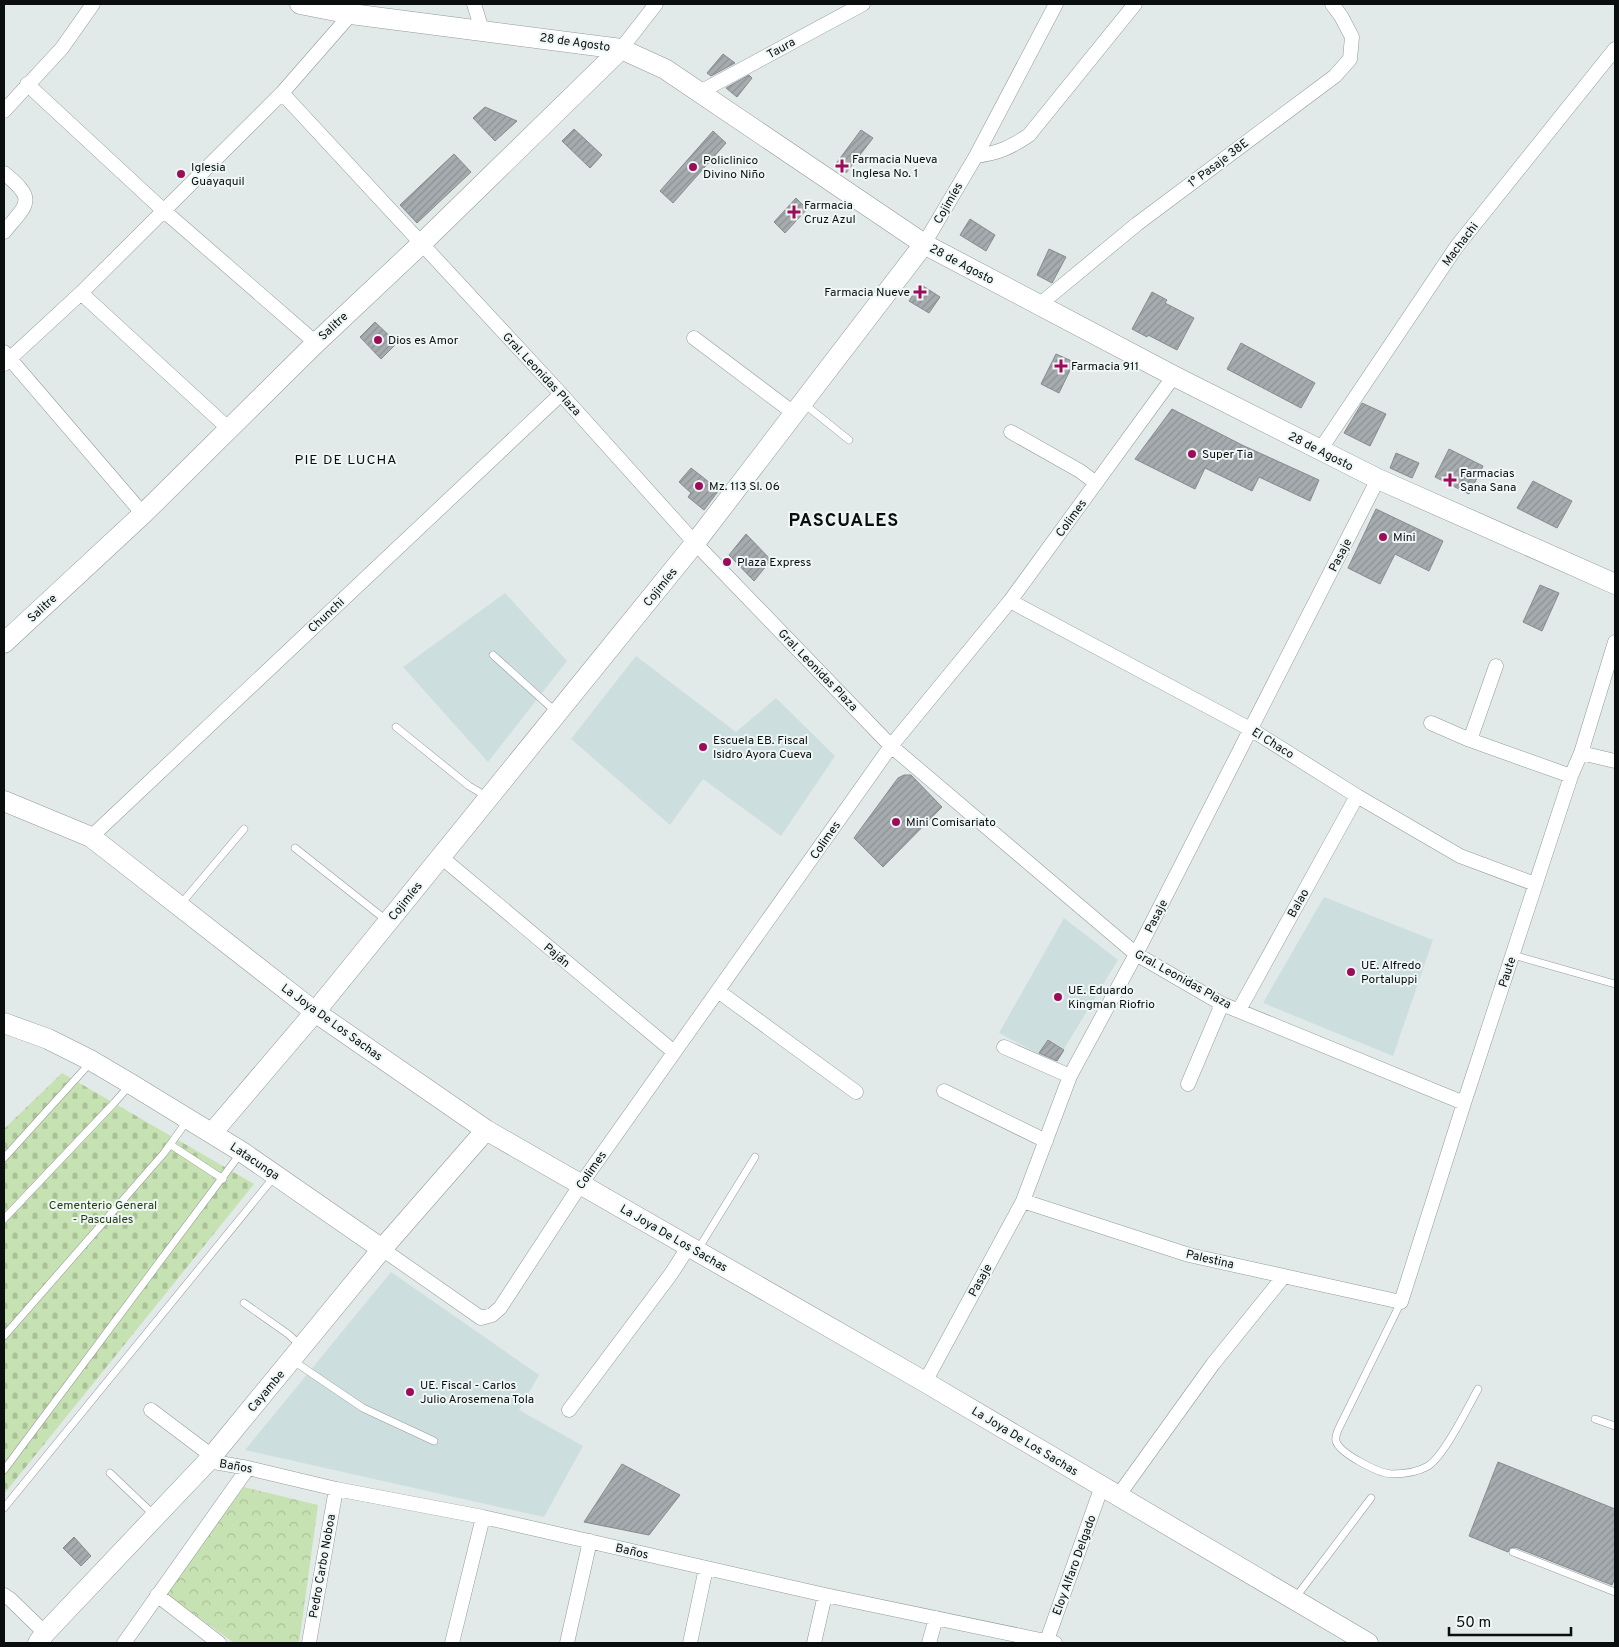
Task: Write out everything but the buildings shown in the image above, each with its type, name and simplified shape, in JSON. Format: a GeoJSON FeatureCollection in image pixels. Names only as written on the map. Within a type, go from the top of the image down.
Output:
{"type":"FeatureCollection","features":[{"type":"Feature","properties":{"kind":"street"},"geometry":{"type":"LineString","coordinates":[[4,111],[62,48],[93,4]]}},
{"type":"Feature","properties":{"kind":"street","name":"28 de Agosto"},"geometry":{"type":"LineString","coordinates":[[300,4],[351,14],[622,49],[665,69],[924,244],[1174,376],[1378,479],[1615,584]]}},
{"type":"Feature","properties":{"kind":"street"},"geometry":{"type":"LineString","coordinates":[[474,4],[482,30]]}},
{"type":"Feature","properties":{"kind":"street","name":"Salitre"},"geometry":{"type":"LineString","coordinates":[[4,643],[143,514],[316,342],[622,49],[656,4]]}},
{"type":"Feature","properties":{"kind":"street","name":"Taura"},"geometry":{"type":"LineString","coordinates":[[700,92],[863,4]]}},
{"type":"Feature","properties":{"kind":"street","name":"Cojimíes"},"geometry":{"type":"LineString","coordinates":[[212,1133],[316,1012],[695,543],[924,244],[976,156],[1056,4]]}},
{"type":"Feature","properties":{"kind":"street"},"geometry":{"type":"LineString","coordinates":[[976,156],[994,154],[1011,147],[1029,135],[1135,4]]}},
{"type":"Feature","properties":{"kind":"street","name":"1° Pasaje 38E"},"geometry":{"type":"LineString","coordinates":[[1039,305],[1137,224],[1336,76],[1350,59],[1352,37],[1332,4]]}},
{"type":"Feature","properties":{"kind":"street"},"geometry":{"type":"LineString","coordinates":[[143,514],[6,358],[81,293],[282,94],[351,14]]}},
{"type":"Feature","properties":{"kind":"street","name":"Machachi"},"geometry":{"type":"LineString","coordinates":[[1320,450],[1457,246],[1615,49]]}},
{"type":"Feature","properties":{"kind":"street"},"geometry":{"type":"LineString","coordinates":[[27,84],[163,210],[316,342]]}},
{"type":"Feature","properties":{"kind":"street","name":"Gral. Leonidas Plaza"},"geometry":{"type":"LineString","coordinates":[[282,94],[561,394],[695,543],[891,746],[1136,954],[1222,1004],[1464,1103]]}},
{"type":"Feature","properties":{"kind":"street"},"geometry":{"type":"LineString","coordinates":[[4,173],[21,187],[26,197],[25,207],[4,232]]}},
{"type":"Feature","properties":{"kind":"street"},"geometry":{"type":"LineString","coordinates":[[81,293],[228,428]]}},
{"type":"Feature","properties":{"kind":"street"},"geometry":{"type":"LineString","coordinates":[[694,338],[799,408]]}},
{"type":"Feature","properties":{"kind":"street","name":"Colimes"},"geometry":{"type":"LineString","coordinates":[[492,1315],[500,1308],[581,1184],[891,746],[1010,601],[1174,376]]}},
{"type":"Feature","properties":{"kind":"street","name":"Chunchi"},"geometry":{"type":"LineString","coordinates":[[91,837],[561,394]]}},
{"type":"Feature","properties":{"kind":"street"},"geometry":{"type":"LineString","coordinates":[[1011,432],[1080,471],[1096,483]]}},
{"type":"Feature","properties":{"kind":"street","name":"Pasaje"},"geometry":{"type":"LineString","coordinates":[[925,1382],[1023,1201],[1070,1076],[1136,954],[1252,730],[1378,479]]}},
{"type":"Feature","properties":{"kind":"street","name":"El Chaco"},"geometry":{"type":"LineString","coordinates":[[1010,601],[1252,730],[1357,796],[1460,856],[1535,884]]}},
{"type":"Feature","properties":{"kind":"street","name":"Paute"},"geometry":{"type":"LineString","coordinates":[[1401,1302],[1535,884],[1571,776],[1581,753],[1615,642]]}},
{"type":"Feature","properties":{"kind":"street"},"geometry":{"type":"LineString","coordinates":[[1470,740],[1496,666]]}},
{"type":"Feature","properties":{"kind":"street"},"geometry":{"type":"LineString","coordinates":[[1432,723],[1470,740],[1571,776]]}},
{"type":"Feature","properties":{"kind":"street"},"geometry":{"type":"LineString","coordinates":[[1581,753],[1615,761]]}},
{"type":"Feature","properties":{"kind":"street","name":"Balao"},"geometry":{"type":"LineString","coordinates":[[1239,1010],[1357,796]]}},
{"type":"Feature","properties":{"kind":"street","name":"La Joya De Los Sachas"},"geometry":{"type":"LineString","coordinates":[[4,801],[91,837],[316,1012],[486,1130],[925,1382],[1368,1643]]}},
{"type":"Feature","properties":{"kind":"street","name":"Paján"},"geometry":{"type":"LineString","coordinates":[[441,857],[674,1052]]}},
{"type":"Feature","properties":{"kind":"street"},"geometry":{"type":"LineString","coordinates":[[718,991],[856,1092]]}},
{"type":"Feature","properties":{"kind":"street"},"geometry":{"type":"LineString","coordinates":[[1188,1084],[1222,1004]]}},
{"type":"Feature","properties":{"kind":"street","name":"Latacunga"},"geometry":{"type":"LineString","coordinates":[[4,1023],[48,1039],[92,1061],[131,1084],[242,1152],[481,1318],[492,1315]]}},
{"type":"Feature","properties":{"kind":"street"},"geometry":{"type":"LineString","coordinates":[[1004,1048],[1070,1076]]}},
{"type":"Feature","properties":{"kind":"street"},"geometry":{"type":"LineString","coordinates":[[944,1091],[1046,1140]]}},
{"type":"Feature","properties":{"kind":"street","name":"Cayambe"},"geometry":{"type":"LineString","coordinates":[[41,1638],[210,1459],[382,1249],[486,1130]]}},
{"type":"Feature","properties":{"kind":"street","name":"Palestina"},"geometry":{"type":"LineString","coordinates":[[1023,1201],[1190,1255],[1401,1302]]}},
{"type":"Feature","properties":{"kind":"street"},"geometry":{"type":"LineString","coordinates":[[569,1410],[671,1274],[693,1248]]}},
{"type":"Feature","properties":{"kind":"street","name":"Eloy Alfaro Delgado"},"geometry":{"type":"LineString","coordinates":[[1049,1642],[1110,1491],[1284,1276]]}},
{"type":"Feature","properties":{"kind":"street"},"geometry":{"type":"LineString","coordinates":[[151,1410],[210,1459]]}},
{"type":"Feature","properties":{"kind":"street","name":"Baños"},"geometry":{"type":"LineString","coordinates":[[210,1459],[336,1488],[590,1541],[824,1595],[1049,1642]]}},
{"type":"Feature","properties":{"kind":"street"},"geometry":{"type":"LineString","coordinates":[[124,1643],[248,1468]]}},
{"type":"Feature","properties":{"kind":"street","name":"Pedro Carbo Noboa"},"geometry":{"type":"LineString","coordinates":[[309,1643],[336,1488]]}},
{"type":"Feature","properties":{"kind":"street"},"geometry":{"type":"LineString","coordinates":[[452,1643],[483,1518]]}},
{"type":"Feature","properties":{"kind":"street"},"geometry":{"type":"LineString","coordinates":[[567,1643],[590,1541]]}},
{"type":"Feature","properties":{"kind":"street"},"geometry":{"type":"LineString","coordinates":[[690,1643],[706,1568]]}},
{"type":"Feature","properties":{"kind":"street"},"geometry":{"type":"LineString","coordinates":[[4,1595],[10,1599],[41,1638]]}},
{"type":"Feature","properties":{"kind":"street"},"geometry":{"type":"LineString","coordinates":[[157,1595],[219,1643]]}},
{"type":"Feature","properties":{"kind":"street"},"geometry":{"type":"LineString","coordinates":[[814,1643],[824,1595]]}},
{"type":"Feature","properties":{"kind":"street"},"geometry":{"type":"LineString","coordinates":[[930,1643],[936,1618]]}},
{"type":"Feature","properties":{"kind":"lane"},"geometry":{"type":"LineString","coordinates":[[799,408],[848,440]]}},
{"type":"Feature","properties":{"kind":"lane"},"geometry":{"type":"LineString","coordinates":[[493,655],[557,713]]}},
{"type":"Feature","properties":{"kind":"lane"},"geometry":{"type":"LineString","coordinates":[[396,727],[469,786],[489,798]]}},
{"type":"Feature","properties":{"kind":"lane"},"geometry":{"type":"LineString","coordinates":[[180,905],[244,829]]}},
{"type":"Feature","properties":{"kind":"lane"},"geometry":{"type":"LineString","coordinates":[[294,848],[388,922]]}},
{"type":"Feature","properties":{"kind":"lane"},"geometry":{"type":"LineString","coordinates":[[1513,955],[1615,984]]}},
{"type":"Feature","properties":{"kind":"lane"},"geometry":{"type":"LineString","coordinates":[[4,1158],[92,1061]]}},
{"type":"Feature","properties":{"kind":"lane"},"geometry":{"type":"LineString","coordinates":[[4,1219],[131,1084]]}},
{"type":"Feature","properties":{"kind":"lane"},"geometry":{"type":"LineString","coordinates":[[4,1336],[171,1145],[189,1119]]}},
{"type":"Feature","properties":{"kind":"lane"},"geometry":{"type":"LineString","coordinates":[[171,1145],[223,1179]]}},
{"type":"Feature","properties":{"kind":"lane"},"geometry":{"type":"LineString","coordinates":[[4,1470],[242,1152]]}},
{"type":"Feature","properties":{"kind":"lane"},"geometry":{"type":"LineString","coordinates":[[693,1248],[755,1157]]}},
{"type":"Feature","properties":{"kind":"lane"},"geometry":{"type":"LineString","coordinates":[[4,1508],[276,1175]]}},
{"type":"Feature","properties":{"kind":"lane"},"geometry":{"type":"LineString","coordinates":[[1401,1302],[1338,1430],[1335,1438],[1336,1443],[1373,1470],[1390,1474],[1419,1471],[1430,1465],[1441,1453],[1478,1389]]}},
{"type":"Feature","properties":{"kind":"lane"},"geometry":{"type":"LineString","coordinates":[[244,1303],[288,1334],[297,1353],[363,1408],[434,1441]]}},
{"type":"Feature","properties":{"kind":"lane"},"geometry":{"type":"LineString","coordinates":[[1595,1419],[1615,1426]]}},
{"type":"Feature","properties":{"kind":"lane"},"geometry":{"type":"LineString","coordinates":[[110,1473],[156,1517]]}},
{"type":"Feature","properties":{"kind":"lane"},"geometry":{"type":"LineString","coordinates":[[1294,1600],[1371,1498]]}},
{"type":"Feature","properties":{"kind":"lane"},"geometry":{"type":"LineString","coordinates":[[1513,1552],[1615,1592]]}},
{"type":"Feature","properties":{"kind":"shaded area"},"geometry":{"type":"Polygon","coordinates":[[[505,593],[567,661],[488,762],[403,667],[505,593]]]}},
{"type":"Feature","properties":{"kind":"shaded area","name":"Escuela EB. Fiscal Isidro Ayora Cueva"},"geometry":{"type":"Polygon","coordinates":[[[636,656],[736,732],[776,698],[835,756],[781,836],[703,779],[670,825],[571,739],[636,656]]]}},
{"type":"Feature","properties":{"kind":"shaded area","name":"UE. Alfredo Portaluppi"},"geometry":{"type":"Polygon","coordinates":[[[1324,897],[1433,940],[1393,1056],[1263,1003],[1324,897]]]}},
{"type":"Feature","properties":{"kind":"shaded area","name":"UE. Eduardo Kingman Riofrio"},"geometry":{"type":"Polygon","coordinates":[[[1064,918],[1118,960],[1064,1049],[1048,1039],[1039,1054],[999,1033],[1064,918]]]}},
{"type":"Feature","properties":{"kind":"shaded area","name":"UE. Fiscal - Carlos Julio Arosemena Tola"},"geometry":{"type":"Polygon","coordinates":[[[391,1272],[539,1375],[519,1410],[583,1446],[544,1517],[245,1450],[391,1272]]]}},
{"type":"Feature","properties":{"kind":"green space","name":"Cementerio General - Pascuales"},"geometry":{"type":"Polygon","coordinates":[[[62,1073],[254,1184],[4,1494],[4,1129],[62,1073]]]}},
{"type":"Feature","properties":{"kind":"green space"},"geometry":{"type":"Polygon","coordinates":[[[244,1487],[318,1505],[299,1643],[234,1643],[165,1593],[244,1487]]]}},
{"type":"Feature","properties":{"kind":"place","name":"Farmacia Nueva Inglesa No. 1"},"geometry":{"type":"Point","coordinates":[842,166]}},
{"type":"Feature","properties":{"kind":"place","name":"Policlinico Divino Niño"},"geometry":{"type":"Point","coordinates":[693,167]}},
{"type":"Feature","properties":{"kind":"place","name":"Iglesia Guayaquil"},"geometry":{"type":"Point","coordinates":[181,174]}},
{"type":"Feature","properties":{"kind":"place","name":"Farmacia Cruz Azul"},"geometry":{"type":"Point","coordinates":[794,212]}},
{"type":"Feature","properties":{"kind":"place","name":"Farmacia Nueve"},"geometry":{"type":"Point","coordinates":[920,292]}},
{"type":"Feature","properties":{"kind":"place","name":"Dios es Amor"},"geometry":{"type":"Point","coordinates":[378,340]}},
{"type":"Feature","properties":{"kind":"place","name":"Farmacia 911"},"geometry":{"type":"Point","coordinates":[1061,366]}},
{"type":"Feature","properties":{"kind":"place","name":"Super Tia"},"geometry":{"type":"Point","coordinates":[1192,454]}},
{"type":"Feature","properties":{"kind":"place","name":"Farmacias Sana Sana"},"geometry":{"type":"Point","coordinates":[1450,480]}},
{"type":"Feature","properties":{"kind":"place","name":"Mz. 113 Sl. 06"},"geometry":{"type":"Point","coordinates":[699,486]}},
{"type":"Feature","properties":{"kind":"place","name":"Mini"},"geometry":{"type":"Point","coordinates":[1383,537]}},
{"type":"Feature","properties":{"kind":"place","name":"Plaza Express"},"geometry":{"type":"Point","coordinates":[727,562]}},
{"type":"Feature","properties":{"kind":"place","name":"Escuela EB. Fiscal Isidro Ayora Cueva"},"geometry":{"type":"Point","coordinates":[703,747]}},
{"type":"Feature","properties":{"kind":"place","name":"Mini Comisariato"},"geometry":{"type":"Point","coordinates":[896,822]}},
{"type":"Feature","properties":{"kind":"place","name":"UE. Alfredo Portaluppi"},"geometry":{"type":"Point","coordinates":[1351,972]}},
{"type":"Feature","properties":{"kind":"place","name":"UE. Eduardo Kingman Riofrio"},"geometry":{"type":"Point","coordinates":[1058,997]}},
{"type":"Feature","properties":{"kind":"place","name":"UE. Fiscal - Carlos Julio Arosemena Tola"},"geometry":{"type":"Point","coordinates":[410,1392]}},
{"type":"Feature","properties":{"kind":"district","name":"PIE DE LUCHA"},"geometry":{"type":"Point","coordinates":[346,459]}},
{"type":"Feature","properties":{"kind":"district","name":"PASCUALES"},"geometry":{"type":"Point","coordinates":[844,520]}}]}
